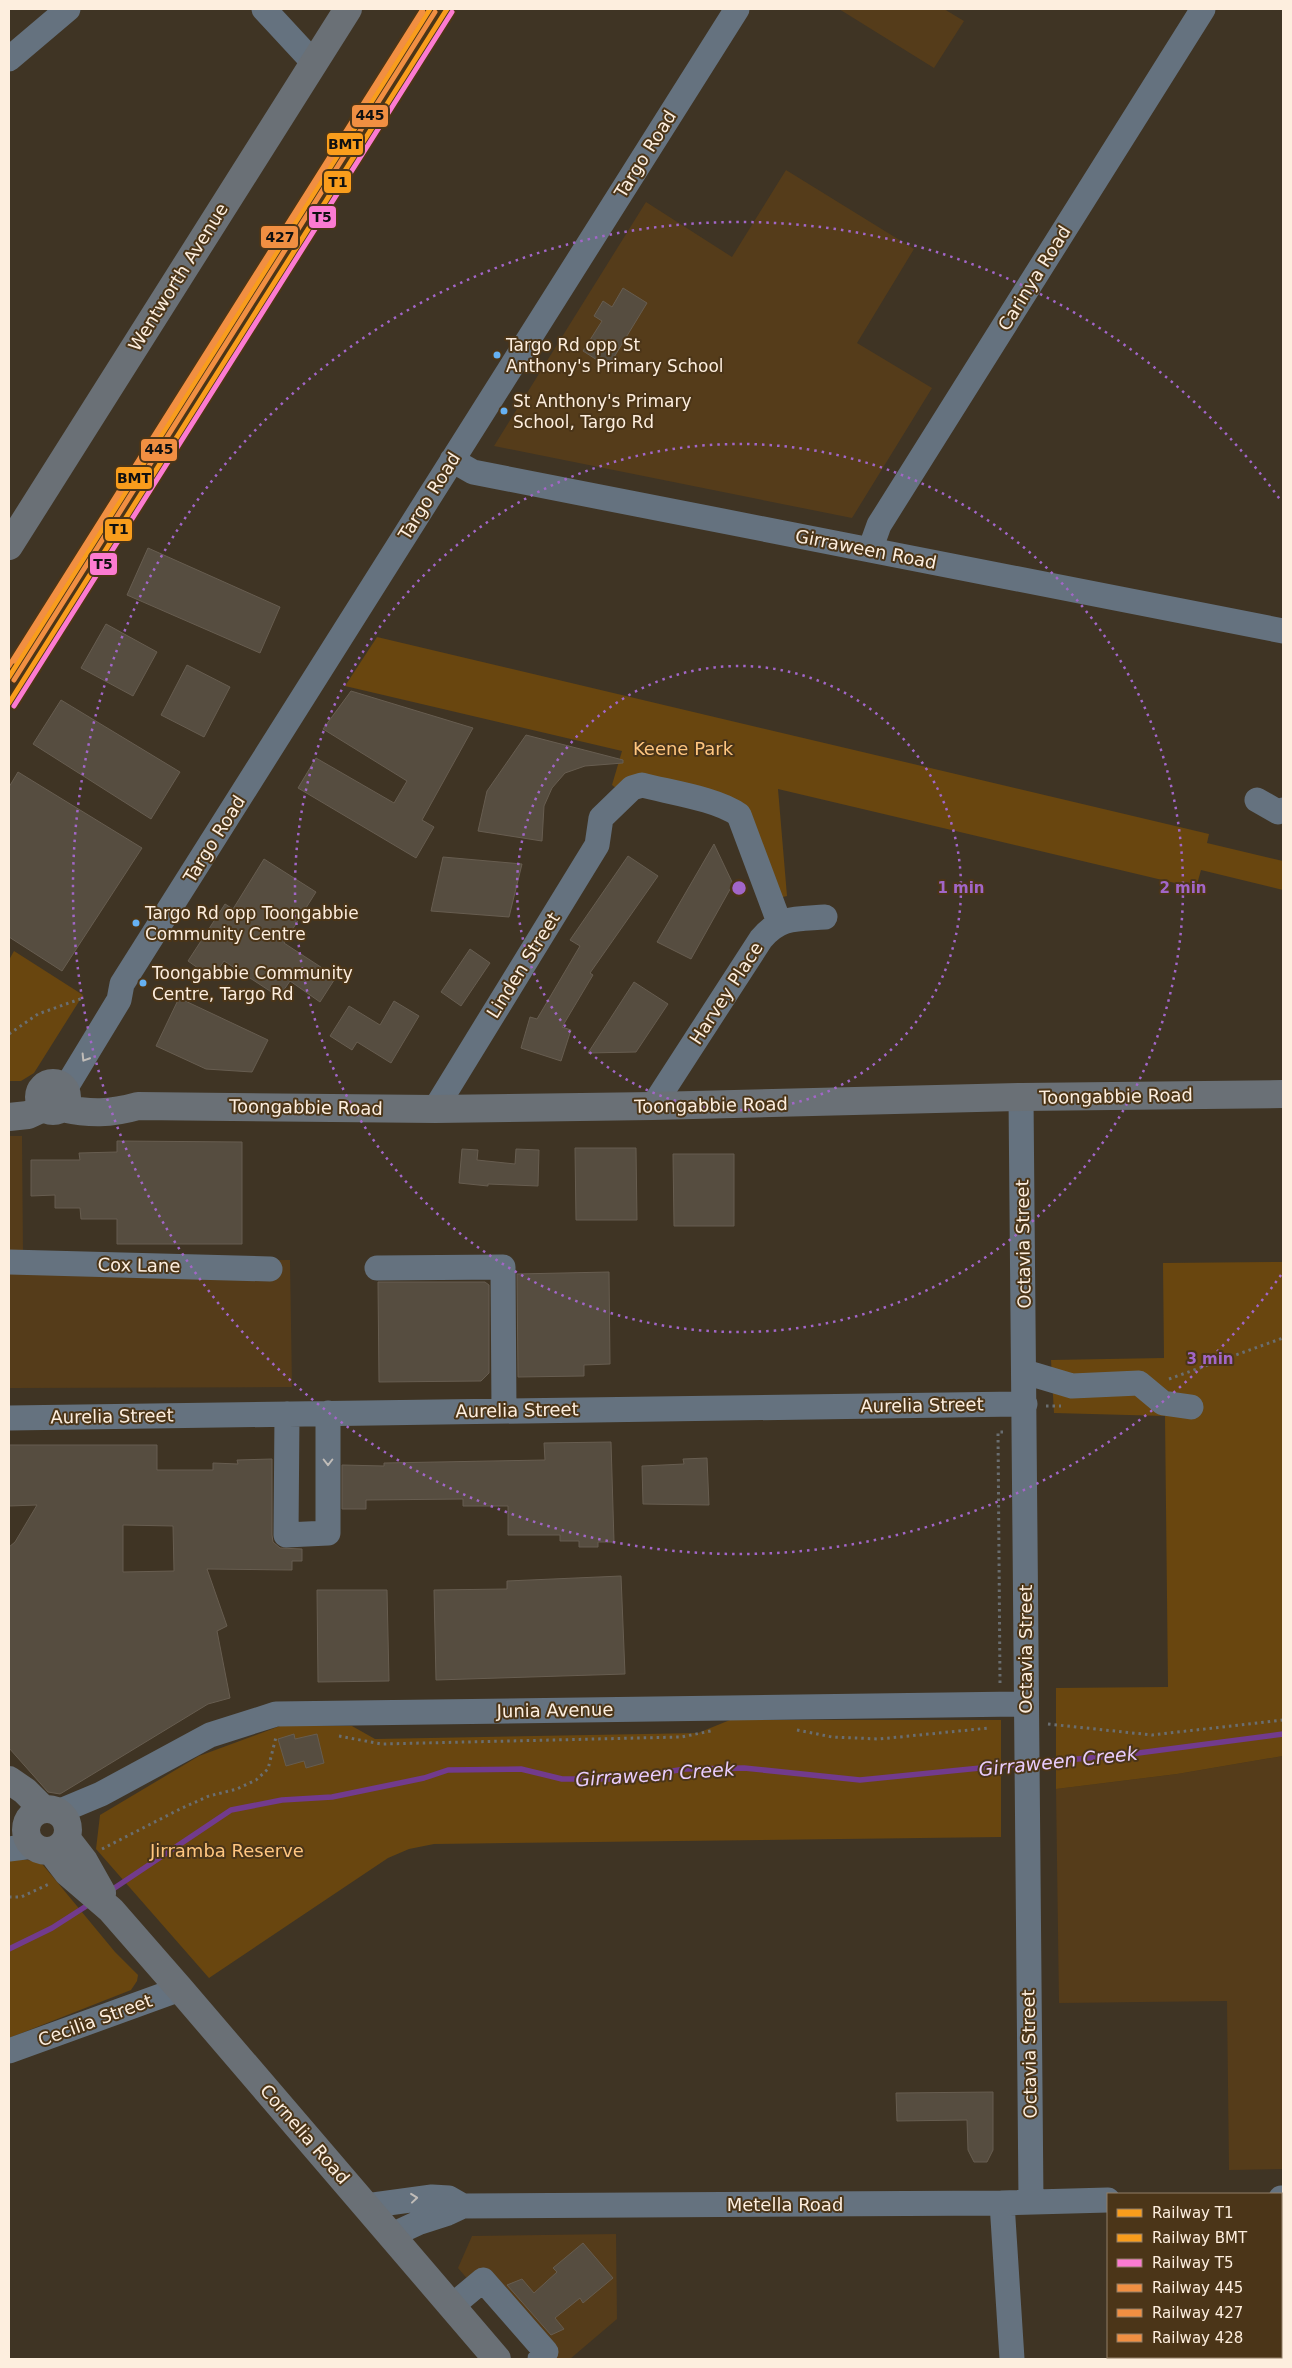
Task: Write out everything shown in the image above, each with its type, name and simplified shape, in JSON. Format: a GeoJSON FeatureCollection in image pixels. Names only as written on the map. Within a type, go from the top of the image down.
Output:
{"type":"FeatureCollection","features":[{"type":"Feature","properties":{"kind":"main road","name":"Wentworth Avenue"},"geometry":{"type":"LineString","coordinates":[[9,546],[348,9]]}},
{"type":"Feature","properties":{"kind":"main road","name":"Toongabbie Road"},"geometry":{"type":"LineString","coordinates":[[9,1099],[54,1096],[83,1112],[114,1113],[138,1106],[435,1109],[1020,1097],[1283,1094]]}},
{"type":"Feature","properties":{"kind":"main road","name":"Toongabbie Road"},"geometry":{"type":"LineString","coordinates":[[9,1117],[28,1115],[54,1096]]}},
{"type":"Feature","properties":{"kind":"main road","name":"Cornelia Road"},"geometry":{"type":"LineString","coordinates":[[9,1780],[25,1791],[50,1842]]}},
{"type":"Feature","properties":{"kind":"main road","name":"Cornelia Road"},"geometry":{"type":"LineString","coordinates":[[9,1800],[50,1842],[180,1989],[497,2359]]}},
{"type":"Feature","properties":{"kind":"street"},"geometry":{"type":"LineString","coordinates":[[9,59],[68,9]]}},
{"type":"Feature","properties":{"kind":"street"},"geometry":{"type":"LineString","coordinates":[[264,9],[314,63]]}},
{"type":"Feature","properties":{"kind":"street","name":"Targo Road"},"geometry":{"type":"LineString","coordinates":[[54,1096],[108,992],[122,984],[737,9]]}},
{"type":"Feature","properties":{"kind":"street","name":"Carinya Road"},"geometry":{"type":"LineString","coordinates":[[870,550],[879,525],[1203,9]]}},
{"type":"Feature","properties":{"kind":"street","name":"Girraween Road"},"geometry":{"type":"LineString","coordinates":[[452,460],[473,472],[1281,628]]}},
{"type":"Feature","properties":{"kind":"street","name":"Linden Street"},"geometry":{"type":"LineString","coordinates":[[435,1109],[598,845],[601,818],[632,788],[642,785],[732,809],[740,815],[779,922]]}},
{"type":"Feature","properties":{"kind":"street"},"geometry":{"type":"LineString","coordinates":[[1256,800],[1278,812],[1283,810]]}},
{"type":"Feature","properties":{"kind":"street"},"geometry":{"type":"LineString","coordinates":[[779,922],[824,917]]}},
{"type":"Feature","properties":{"kind":"street","name":"Harvey Place"},"geometry":{"type":"LineString","coordinates":[[653,1106],[761,938],[771,927],[779,922]]}},
{"type":"Feature","properties":{"kind":"street","name":"Octavia Street"},"geometry":{"type":"LineString","coordinates":[[1020,1097],[1025,1404],[1025,1744],[1031,2201]]}},
{"type":"Feature","properties":{"kind":"street","name":"Cox Lane"},"geometry":{"type":"LineString","coordinates":[[9,1262],[270,1269]]}},
{"type":"Feature","properties":{"kind":"street"},"geometry":{"type":"LineString","coordinates":[[377,1268],[503,1267],[504,1411]]}},
{"type":"Feature","properties":{"kind":"street"},"geometry":{"type":"LineString","coordinates":[[1024,1372],[1072,1386],[1139,1383],[1163,1404],[1190,1407]]}},
{"type":"Feature","properties":{"kind":"street","name":"Aurelia Street"},"geometry":{"type":"LineString","coordinates":[[9,1418],[1025,1404]]}},
{"type":"Feature","properties":{"kind":"street"},"geometry":{"type":"LineString","coordinates":[[287,1414],[286,1535],[328,1533],[328,1413]]}},
{"type":"Feature","properties":{"kind":"street","name":"Junia Avenue"},"geometry":{"type":"LineString","coordinates":[[50,1842],[101,1794],[210,1735],[276,1714],[1026,1704]]}},
{"type":"Feature","properties":{"kind":"street","name":"Cecilia Street"},"geometry":{"type":"LineString","coordinates":[[9,2051],[180,1989]]}},
{"type":"Feature","properties":{"kind":"street","name":"Metella Road"},"geometry":{"type":"LineString","coordinates":[[366,2206],[432,2197],[449,2198],[463,2206]]}},
{"type":"Feature","properties":{"kind":"street","name":"Metella Road"},"geometry":{"type":"LineString","coordinates":[[392,2236],[420,2222],[463,2206],[1002,2203],[1107,2200]]}},
{"type":"Feature","properties":{"kind":"street"},"geometry":{"type":"LineString","coordinates":[[1002,2203],[1012,2359]]}},
{"type":"Feature","properties":{"kind":"street"},"geometry":{"type":"LineString","coordinates":[[452,2306],[483,2280],[546,2352],[540,2359]]}},
{"type":"Feature","properties":{"kind":"path"},"geometry":{"type":"LineString","coordinates":[[9,1034],[38,1014],[83,998]]}},
{"type":"Feature","properties":{"kind":"path"},"geometry":{"type":"LineString","coordinates":[[1139,1383],[1175,1378],[1283,1338]]}},
{"type":"Feature","properties":{"kind":"path"},"geometry":{"type":"LineString","coordinates":[[1000,1691],[998,1432],[1004,1432]]}},
{"type":"Feature","properties":{"kind":"path"},"geometry":{"type":"LineString","coordinates":[[1046,1724],[1152,1735],[1283,1720]]}},
{"type":"Feature","properties":{"kind":"path"},"geometry":{"type":"LineString","coordinates":[[788,1728],[832,1737],[879,1739],[993,1728]]}},
{"type":"Feature","properties":{"kind":"path"},"geometry":{"type":"LineString","coordinates":[[332,1735],[381,1744],[681,1737],[714,1731]]}},
{"type":"Feature","properties":{"kind":"path"},"geometry":{"type":"LineString","coordinates":[[9,1897],[21,1896],[50,1842],[182,1808],[209,1796],[237,1790],[256,1780],[268,1769],[276,1737],[280,1734]]}},
{"type":"Feature","properties":{"kind":"shaded area"},"geometry":{"type":"Polygon","coordinates":[[[839,9],[944,9],[964,21],[934,68],[839,9]]]}},
{"type":"Feature","properties":{"kind":"shaded area"},"geometry":{"type":"Polygon","coordinates":[[[786,170],[914,249],[857,343],[932,388],[852,518],[494,446],[646,202],[732,257],[786,170]]]}},
{"type":"Feature","properties":{"kind":"shaded area"},"geometry":{"type":"Polygon","coordinates":[[[9,1136],[22,1136],[23,1254],[186,1261],[290,1260],[292,1387],[9,1388],[9,1136]]]}},
{"type":"Feature","properties":{"kind":"shaded area"},"geometry":{"type":"Polygon","coordinates":[[[1283,1756],[1283,2169],[1229,2170],[1227,2001],[1059,2003],[1056,1789],[1177,1774],[1283,1756]]]}},
{"type":"Feature","properties":{"kind":"shaded area"},"geometry":{"type":"Polygon","coordinates":[[[616,2234],[617,2319],[570,2359],[536,2359],[458,2268],[472,2236],[616,2234]]]}},
{"type":"Feature","properties":{"kind":"green space","name":"Keene Park"},"geometry":{"type":"Polygon","coordinates":[[[377,637],[1209,834],[1207,843],[1283,861],[1283,890],[1201,870],[1196,888],[778,789],[787,896],[779,898],[749,815],[617,789],[612,785],[622,751],[345,686],[377,637]]]}},
{"type":"Feature","properties":{"kind":"green space"},"geometry":{"type":"Polygon","coordinates":[[[14,951],[83,995],[34,1073],[21,1081],[9,1081],[9,960],[14,951]]]}},
{"type":"Feature","properties":{"kind":"green space"},"geometry":{"type":"Polygon","coordinates":[[[1283,1262],[1283,1756],[1177,1774],[1056,1789],[1056,1688],[1168,1687],[1165,1416],[1054,1413],[1051,1360],[1164,1358],[1163,1263],[1283,1262]]]}},
{"type":"Feature","properties":{"kind":"green space","name":"Jirramba Reserve"},"geometry":{"type":"Polygon","coordinates":[[[730,1720],[1001,1720],[1001,1837],[434,1844],[409,1849],[388,1858],[209,1978],[96,1849],[100,1815],[199,1756],[280,1726],[352,1726],[375,1739],[698,1733],[730,1720]]]}},
{"type":"Feature","properties":{"kind":"green space"},"geometry":{"type":"Polygon","coordinates":[[[9,1860],[36,1861],[43,1865],[115,1952],[138,1975],[137,1981],[131,1990],[9,2038],[9,1860]]]}},
{"type":"Feature","properties":{"kind":"building"},"geometry":{"type":"Polygon","coordinates":[[[623,288],[647,303],[608,367],[583,351],[602,321],[594,316],[603,301],[612,307],[623,288]]]}},
{"type":"Feature","properties":{"kind":"building"},"geometry":{"type":"Polygon","coordinates":[[[148,548],[280,607],[260,653],[127,595],[148,548]]]}},
{"type":"Feature","properties":{"kind":"building"},"geometry":{"type":"Polygon","coordinates":[[[106,624],[157,652],[133,696],[81,668],[106,624]]]}},
{"type":"Feature","properties":{"kind":"building"},"geometry":{"type":"Polygon","coordinates":[[[187,665],[230,687],[204,737],[161,715],[187,665]]]}},
{"type":"Feature","properties":{"kind":"building"},"geometry":{"type":"Polygon","coordinates":[[[351,691],[473,728],[422,820],[434,827],[416,858],[298,788],[316,758],[394,803],[407,781],[323,729],[351,691]]]}},
{"type":"Feature","properties":{"kind":"building"},"geometry":{"type":"Polygon","coordinates":[[[61,700],[180,772],[151,819],[33,744],[61,700]]]}},
{"type":"Feature","properties":{"kind":"building"},"geometry":{"type":"Polygon","coordinates":[[[526,735],[623,760],[623,763],[585,766],[565,773],[552,788],[544,806],[542,841],[478,831],[487,791],[526,735]]]}},
{"type":"Feature","properties":{"kind":"building"},"geometry":{"type":"Polygon","coordinates":[[[18,772],[142,848],[62,971],[9,937],[9,787],[18,772]]]}},
{"type":"Feature","properties":{"kind":"building"},"geometry":{"type":"Polygon","coordinates":[[[714,844],[733,884],[691,959],[657,942],[714,844]]]}},
{"type":"Feature","properties":{"kind":"building"},"geometry":{"type":"Polygon","coordinates":[[[628,856],[658,876],[590,973],[593,975],[562,1027],[571,1030],[561,1061],[521,1048],[530,1017],[537,1019],[580,946],[570,940],[628,856]]]}},
{"type":"Feature","properties":{"kind":"building"},"geometry":{"type":"Polygon","coordinates":[[[443,857],[522,864],[509,917],[431,911],[443,857]]]}},
{"type":"Feature","properties":{"kind":"building"},"geometry":{"type":"Polygon","coordinates":[[[264,859],[316,892],[284,943],[336,977],[320,1002],[290,981],[279,997],[224,961],[212,978],[188,961],[225,904],[233,909],[264,859]]]}},
{"type":"Feature","properties":{"kind":"building"},"geometry":{"type":"Polygon","coordinates":[[[470,949],[490,963],[461,1006],[441,992],[470,949]]]}},
{"type":"Feature","properties":{"kind":"building"},"geometry":{"type":"Polygon","coordinates":[[[634,982],[668,1004],[636,1052],[588,1053],[634,982]]]}},
{"type":"Feature","properties":{"kind":"building"},"geometry":{"type":"Polygon","coordinates":[[[179,998],[268,1040],[252,1072],[206,1069],[156,1046],[179,998]]]}},
{"type":"Feature","properties":{"kind":"building"},"geometry":{"type":"Polygon","coordinates":[[[394,1001],[419,1016],[391,1063],[357,1042],[352,1050],[330,1036],[349,1006],[380,1025],[394,1001]]]}},
{"type":"Feature","properties":{"kind":"building"},"geometry":{"type":"Polygon","coordinates":[[[117,1141],[242,1142],[242,1244],[117,1244],[117,1219],[81,1219],[80,1208],[55,1208],[55,1195],[31,1196],[31,1160],[80,1160],[79,1153],[117,1152],[117,1141]]]}},
{"type":"Feature","properties":{"kind":"building"},"geometry":{"type":"Polygon","coordinates":[[[575,1148],[636,1148],[637,1220],[576,1220],[575,1148]]]}},
{"type":"Feature","properties":{"kind":"building"},"geometry":{"type":"Polygon","coordinates":[[[462,1149],[478,1150],[477,1160],[515,1164],[516,1149],[539,1150],[538,1186],[488,1184],[488,1186],[459,1183],[462,1149]]]}},
{"type":"Feature","properties":{"kind":"building"},"geometry":{"type":"Polygon","coordinates":[[[673,1154],[734,1154],[734,1226],[674,1226],[673,1154]]]}},
{"type":"Feature","properties":{"kind":"building"},"geometry":{"type":"Polygon","coordinates":[[[609,1272],[610,1364],[584,1365],[584,1376],[518,1377],[517,1274],[609,1272]]]}},
{"type":"Feature","properties":{"kind":"building"},"geometry":{"type":"Polygon","coordinates":[[[378,1282],[485,1282],[489,1285],[489,1373],[481,1381],[379,1382],[378,1282]]]}},
{"type":"Feature","properties":{"kind":"building"},"geometry":{"type":"Polygon","coordinates":[[[611,1442],[614,1542],[598,1542],[598,1547],[579,1547],[579,1541],[560,1541],[560,1535],[508,1535],[508,1506],[463,1506],[463,1499],[366,1500],[366,1509],[342,1509],[342,1465],[384,1466],[384,1463],[545,1460],[544,1443],[611,1442]]]}},
{"type":"Feature","properties":{"kind":"building"},"geometry":{"type":"Polygon","coordinates":[[[9,1445],[157,1445],[157,1470],[213,1470],[213,1463],[238,1464],[237,1460],[272,1459],[273,1542],[280,1548],[302,1549],[302,1561],[292,1561],[292,1570],[207,1569],[227,1626],[217,1631],[230,1698],[208,1704],[60,1794],[48,1792],[9,1748],[9,1547],[15,1542],[37,1505],[9,1506],[9,1445]],[[123,1525],[123,1572],[174,1571],[173,1526],[123,1525]]]}},
{"type":"Feature","properties":{"kind":"building"},"geometry":{"type":"Polygon","coordinates":[[[707,1458],[709,1505],[643,1504],[642,1466],[684,1464],[683,1459],[707,1458]]]}},
{"type":"Feature","properties":{"kind":"building"},"geometry":{"type":"Polygon","coordinates":[[[621,1576],[625,1674],[436,1680],[434,1590],[507,1589],[507,1581],[621,1576]]]}},
{"type":"Feature","properties":{"kind":"building"},"geometry":{"type":"Polygon","coordinates":[[[317,1590],[387,1590],[389,1681],[318,1682],[317,1590]]]}},
{"type":"Feature","properties":{"kind":"building"},"geometry":{"type":"Polygon","coordinates":[[[294,1734],[295,1739],[317,1734],[324,1763],[306,1768],[304,1761],[286,1766],[278,1739],[294,1734]]]}},
{"type":"Feature","properties":{"kind":"building"},"geometry":{"type":"Polygon","coordinates":[[[993,2092],[993,2150],[987,2162],[974,2162],[968,2150],[967,2120],[897,2121],[896,2093],[993,2092]]]}},
{"type":"Feature","properties":{"kind":"building"},"geometry":{"type":"Polygon","coordinates":[[[583,2243],[613,2278],[583,2303],[580,2298],[555,2318],[564,2329],[551,2335],[507,2285],[522,2279],[534,2293],[557,2272],[553,2268],[583,2243]]]}},
{"type":"Feature","properties":{"kind":"waterway","name":"Girraween Creek"},"geometry":{"type":"LineString","coordinates":[[1032,1763],[1123,1755],[1283,1734]]}},
{"type":"Feature","properties":{"kind":"waterway","name":"Girraween Creek"},"geometry":{"type":"LineString","coordinates":[[110,1891],[231,1810],[282,1800],[332,1797],[424,1778],[448,1770],[521,1769],[562,1779],[623,1779],[685,1769],[744,1768],[860,1780],[1020,1764]]}},
{"type":"Feature","properties":{"kind":"waterway","name":"Girraween Creek"},"geometry":{"type":"LineString","coordinates":[[9,1949],[52,1928],[91,1903]]}},
{"type":"Feature","properties":{"kind":"rail line","name":"427"},"geometry":{"type":"LineString","coordinates":[[9,666],[423,9]]}},
{"type":"Feature","properties":{"kind":"rail line","name":"BMT"},"geometry":{"type":"LineString","coordinates":[[9,677],[430,9]]}},
{"type":"Feature","properties":{"kind":"rail line","name":"T1"},"geometry":{"type":"LineString","coordinates":[[9,703],[447,9]]}},
{"type":"Feature","properties":{"kind":"rail line","name":"428"},"geometry":{"type":"LineString","coordinates":[[14,661],[423,12]]}},
{"type":"Feature","properties":{"kind":"rail line","name":"445"},"geometry":{"type":"LineString","coordinates":[[14,680],[435,12]]}},
{"type":"Feature","properties":{"kind":"rail line","name":"T5"},"geometry":{"type":"LineString","coordinates":[[14,706],[452,12]]}},
{"type":"Feature","properties":{"kind":"place","name":"Targo Rd opp St Anthony's Primary School"},"geometry":{"type":"Point","coordinates":[497,355]}},
{"type":"Feature","properties":{"kind":"place","name":"St Anthony's Primary School, Targo Rd"},"geometry":{"type":"Point","coordinates":[504,411]}},
{"type":"Feature","properties":{"kind":"place","name":"Targo Rd opp Toongabbie Community Centre"},"geometry":{"type":"Point","coordinates":[136,923]}},
{"type":"Feature","properties":{"kind":"place","name":"Toongabbie Community Centre, Targo Rd"},"geometry":{"type":"Point","coordinates":[143,983]}}]}
